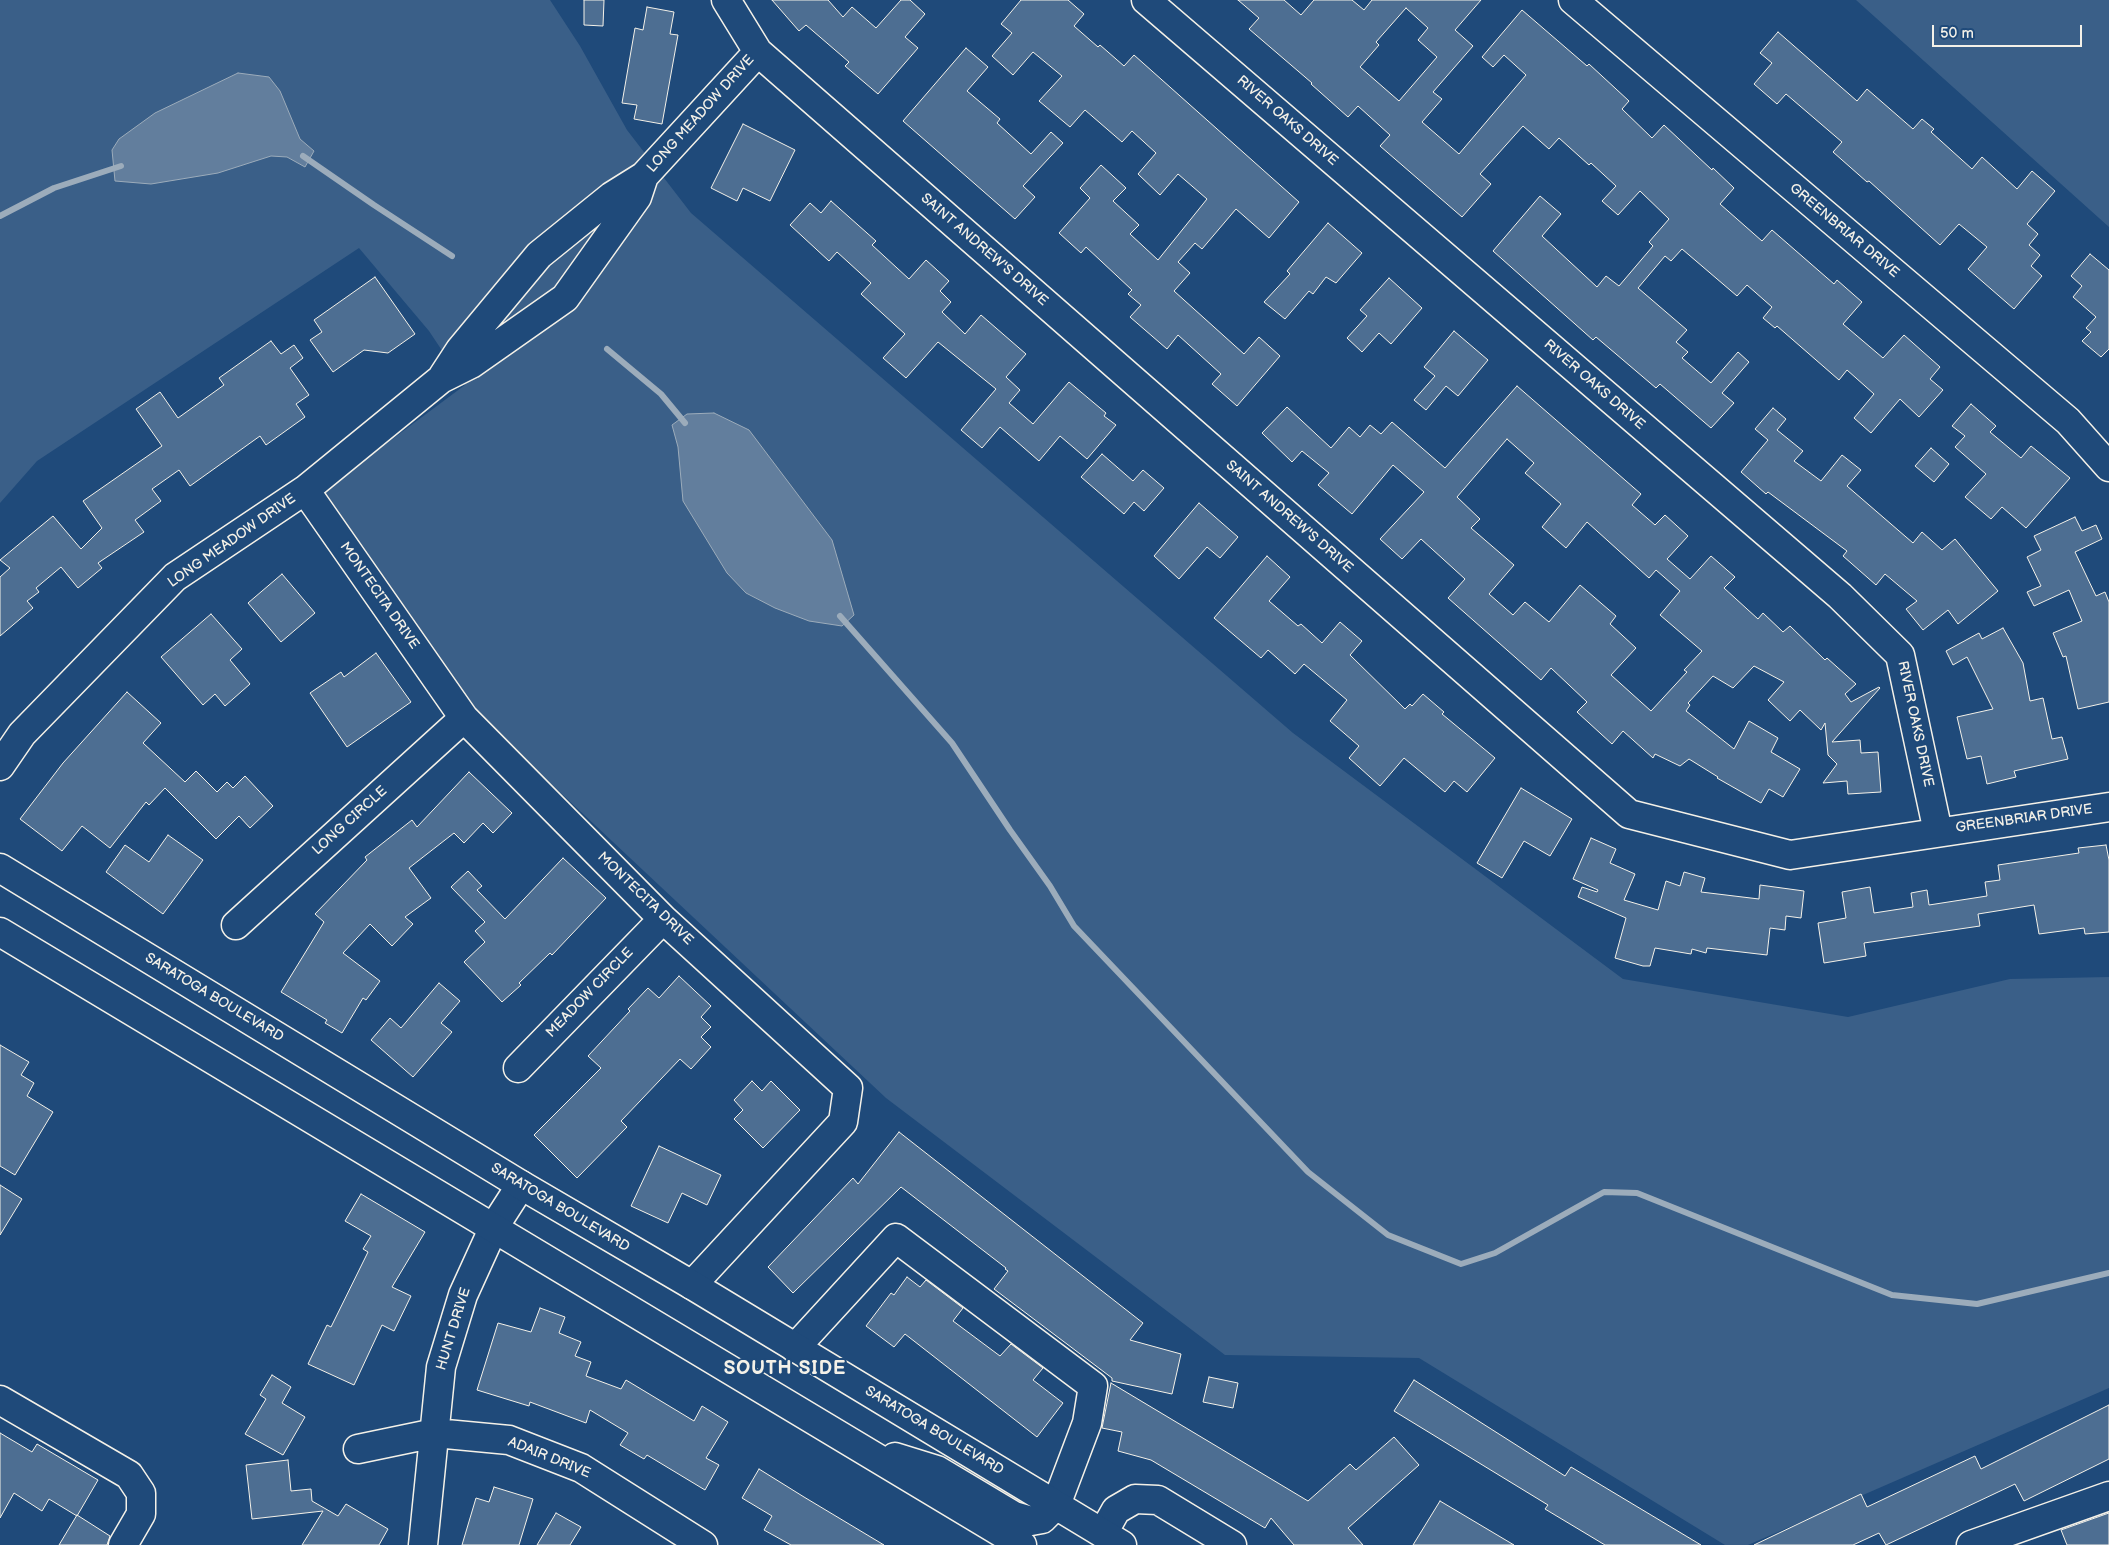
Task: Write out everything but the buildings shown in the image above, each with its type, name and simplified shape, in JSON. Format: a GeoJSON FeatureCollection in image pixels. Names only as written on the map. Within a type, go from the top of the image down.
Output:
{"type":"FeatureCollection","features":[{"type":"Feature","properties":{"kind":"street","name":"SAINT ANDREW'S DRIVE"},"geometry":{"type":"LineString","coordinates":[[726,0],[758,52],[1629,814],[1790,855],[1938,832]]}},
{"type":"Feature","properties":{"kind":"street","name":"RIVER OAKS DRIVE"},"geometry":{"type":"LineString","coordinates":[[1146,0],[1840,596],[1900,655],[1938,832]]}},
{"type":"Feature","properties":{"kind":"street","name":"GREENBRIAR DRIVE"},"geometry":{"type":"LineString","coordinates":[[1573,0],[2068,422],[2109,467]]}},
{"type":"Feature","properties":{"kind":"street","name":"LONG MEADOW DRIVE"},"geometry":{"type":"LineString","coordinates":[[441,379],[460,350],[539,255],[612,196],[644,176],[758,52]]}},
{"type":"Feature","properties":{"kind":"street","name":"LONG MEADOW DRIVE"},"geometry":{"type":"LineString","coordinates":[[0,766],[22,734],[175,577],[305,490],[441,379],[471,364],[565,298],[637,197],[644,176]]}},
{"type":"Feature","properties":{"kind":"street","name":"MONTECITA DRIVE"},"geometry":{"type":"LineString","coordinates":[[305,490],[464,718],[663,919],[848,1088],[843,1122],[692,1285]]}},
{"type":"Feature","properties":{"kind":"street","name":"LONG CIRCLE"},"geometry":{"type":"LineString","coordinates":[[236,925],[464,718]]}},
{"type":"Feature","properties":{"kind":"street","name":"GREENBRIAR DRIVE"},"geometry":{"type":"LineString","coordinates":[[1938,832],[2109,807]]}},
{"type":"Feature","properties":{"kind":"street","name":"SARATOGA BOULEVARD"},"geometry":{"type":"LineString","coordinates":[[0,868],[521,1185],[692,1285],[1112,1539]]}},
{"type":"Feature","properties":{"kind":"street","name":"MEADOW CIRCLE"},"geometry":{"type":"LineString","coordinates":[[518,1068],[663,919]]}},
{"type":"Feature","properties":{"kind":"street"},"geometry":{"type":"LineString","coordinates":[[0,932],[1022,1545]]}},
{"type":"Feature","properties":{"kind":"street","name":"HUNT DRIVE"},"geometry":{"type":"LineString","coordinates":[[423,1545],[441,1367],[463,1295],[494,1227],[521,1185]]}},
{"type":"Feature","properties":{"kind":"street"},"geometry":{"type":"LineString","coordinates":[[795,1348],[896,1238],[1093,1386],[1087,1423],[1056,1505],[1042,1519],[1031,1521],[1014,1516],[937,1470],[853,1444]]}},
{"type":"Feature","properties":{"kind":"street"},"geometry":{"type":"LineString","coordinates":[[0,1400],[129,1475],[141,1494],[141,1514],[123,1545]]}},
{"type":"Feature","properties":{"kind":"street","name":"ADAIR DRIVE"},"geometry":{"type":"LineString","coordinates":[[358,1449],[435,1432],[509,1440],[581,1468],[703,1545]]}},
{"type":"Feature","properties":{"kind":"street"},"geometry":{"type":"LineString","coordinates":[[1971,1545],[2109,1496]]}},
{"type":"Feature","properties":{"kind":"street"},"geometry":{"type":"LineString","coordinates":[[1112,1539],[1116,1510],[1135,1499],[1158,1500],[1232,1545]]}},
{"type":"Feature","properties":{"kind":"shaded area"},"geometry":{"type":"Polygon","coordinates":[[[0,0],[550,0],[580,46],[627,130],[691,213],[1293,733],[1623,979],[1848,1017],[2010,979],[2109,977],[2109,1388],[1748,1545],[1725,1545],[1419,1358],[1225,1355],[886,1098],[484,721],[320,493],[465,385],[429,331],[359,248],[37,461],[0,503],[0,0]]]}},
{"type":"Feature","properties":{"kind":"shaded area"},"geometry":{"type":"Polygon","coordinates":[[[1856,0],[2109,0],[2109,227],[1856,0]]]}},
{"type":"Feature","properties":{"kind":"shaded area"},"geometry":{"type":"Polygon","coordinates":[[[238,73],[269,77],[280,91],[300,139],[314,151],[305,167],[287,157],[271,156],[218,173],[151,184],[115,181],[112,150],[119,139],[155,113],[238,73]]]}},
{"type":"Feature","properties":{"kind":"shaded area"},"geometry":{"type":"Polygon","coordinates":[[[714,413],[749,430],[832,540],[854,615],[842,626],[809,621],[775,608],[746,593],[727,573],[683,501],[678,447],[672,425],[687,414],[714,413]]]}},
{"type":"Feature","properties":{"kind":"waterway"},"geometry":{"type":"LineString","coordinates":[[303,156],[452,256]]}},
{"type":"Feature","properties":{"kind":"waterway"},"geometry":{"type":"LineString","coordinates":[[0,216],[54,188],[121,166]]}},
{"type":"Feature","properties":{"kind":"waterway"},"geometry":{"type":"LineString","coordinates":[[607,349],[661,394],[685,423]]}},
{"type":"Feature","properties":{"kind":"waterway"},"geometry":{"type":"LineString","coordinates":[[840,616],[952,743],[1050,886],[1074,926],[1308,1172],[1388,1235],[1461,1264],[1495,1253],[1604,1192],[1637,1193],[1892,1295],[1977,1304],[2109,1273]]}},
{"type":"Feature","properties":{"kind":"district","name":"SOUTH SIDE"},"geometry":{"type":"Point","coordinates":[785,1369]}}]}
